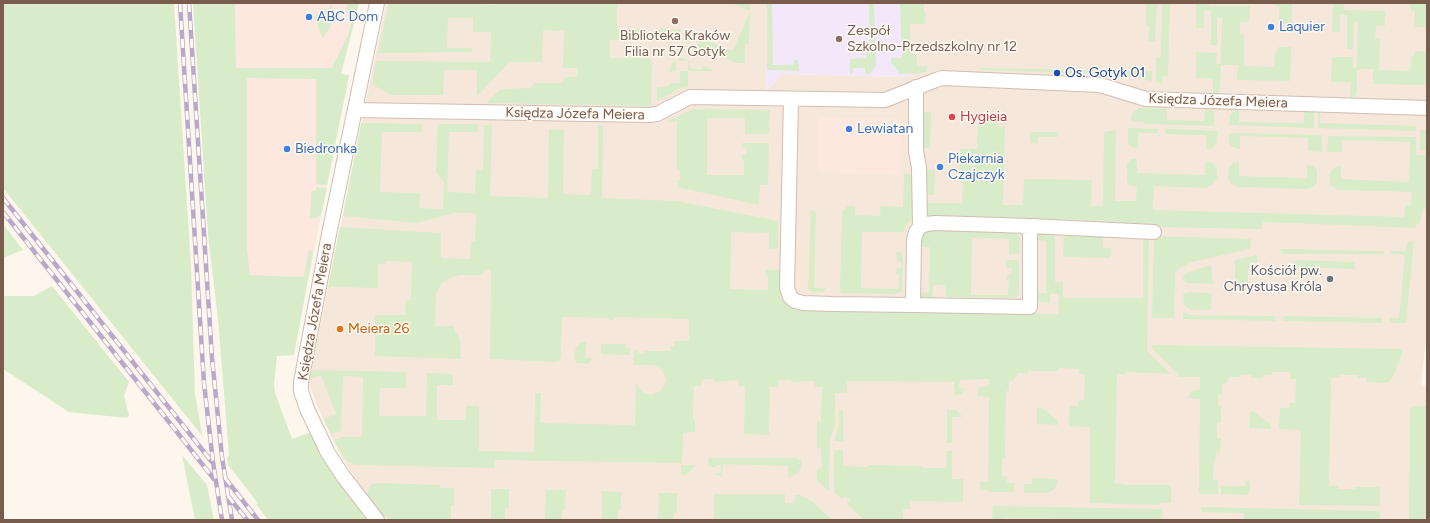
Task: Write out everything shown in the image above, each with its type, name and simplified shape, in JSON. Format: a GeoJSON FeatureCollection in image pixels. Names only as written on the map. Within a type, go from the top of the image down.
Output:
{"type":"FeatureCollection","features":[{"type":"Feature","properties":{"kind":"street","name":"Księdza Józefa Meiera"},"geometry":{"type":"LineString","coordinates":[[377,3],[327,242],[301,382],[301,392],[307,409],[328,453],[343,476],[377,520]]}},
{"type":"Feature","properties":{"kind":"street","name":"Księdza Józefa Meiera"},"geometry":{"type":"LineString","coordinates":[[355,110],[649,115],[657,114],[690,98],[885,100],[942,78],[1094,84],[1103,85],[1148,99],[1427,108]]}},
{"type":"Feature","properties":{"kind":"street"},"geometry":{"type":"LineString","coordinates":[[916,87],[916,151],[919,168],[920,227]]}},
{"type":"Feature","properties":{"kind":"street"},"geometry":{"type":"LineString","coordinates":[[791,99],[787,288],[790,297],[795,301],[803,303],[1030,307],[1030,226]]}},
{"type":"Feature","properties":{"kind":"street"},"geometry":{"type":"LineString","coordinates":[[913,305],[914,240],[916,232],[920,227],[926,224],[1030,226],[1154,232]]}},
{"type":"Feature","properties":{"kind":"shaded area"},"geometry":{"type":"Polygon","coordinates":[[[235,3],[359,3],[341,74],[349,75],[309,277],[243,275],[236,217],[235,3]]]}},
{"type":"Feature","properties":{"kind":"shaded area"},"geometry":{"type":"Polygon","coordinates":[[[386,3],[767,3],[767,89],[782,74],[910,77],[910,3],[1427,3],[1427,177],[1420,223],[1423,209],[1427,210],[1427,328],[1421,386],[1427,387],[1427,520],[389,520],[382,515],[370,500],[341,456],[325,424],[307,380],[309,379],[316,347],[386,3]]]}},
{"type":"Feature","properties":{"kind":"shaded area","name":"Zespół Szkolno-Przedszkolny nr 12"},"geometry":{"type":"Polygon","coordinates":[[[767,3],[910,3],[911,77],[782,74],[766,90],[767,3]]]}},
{"type":"Feature","properties":{"kind":"shaded area"},"geometry":{"type":"Polygon","coordinates":[[[818,117],[901,119],[900,175],[819,172],[817,168],[818,117]]]}},
{"type":"Feature","properties":{"kind":"green space"},"geometry":{"type":"Polygon","coordinates":[[[3,3],[174,3],[191,266],[195,394],[204,438],[3,188],[3,3]]]}},
{"type":"Feature","properties":{"kind":"green space"},"geometry":{"type":"Polygon","coordinates":[[[193,3],[235,3],[236,68],[332,68],[348,35],[353,16],[346,12],[348,3],[359,3],[341,74],[349,75],[327,185],[316,184],[316,79],[247,78],[247,250],[250,275],[304,277],[309,249],[313,253],[294,355],[277,356],[274,384],[275,393],[292,439],[311,432],[326,464],[368,520],[268,520],[256,504],[258,503],[228,465],[227,458],[229,455],[218,319],[208,235],[193,3]]]}},
{"type":"Feature","properties":{"kind":"green space"},"geometry":{"type":"Polygon","coordinates":[[[389,3],[496,5],[496,3],[617,3],[617,29],[645,29],[640,40],[610,40],[610,58],[648,58],[651,60],[651,106],[486,103],[501,89],[531,88],[534,83],[563,83],[564,77],[577,77],[577,68],[563,68],[564,31],[543,30],[542,62],[510,62],[477,96],[477,70],[444,70],[443,95],[388,94],[372,84],[376,61],[490,62],[491,32],[473,32],[473,18],[448,18],[447,48],[473,48],[471,52],[378,53],[389,3]]]}},
{"type":"Feature","properties":{"kind":"green space"},"geometry":{"type":"Polygon","coordinates":[[[732,3],[750,3],[750,11],[732,3]]]}},
{"type":"Feature","properties":{"kind":"green space"},"geometry":{"type":"Polygon","coordinates":[[[767,3],[772,3],[773,65],[794,65],[794,60],[798,60],[799,71],[767,70],[767,3]]]}},
{"type":"Feature","properties":{"kind":"green space"},"geometry":{"type":"Polygon","coordinates":[[[869,3],[874,3],[876,65],[870,74],[865,74],[865,68],[853,68],[852,74],[850,73],[850,59],[866,58],[866,42],[870,42],[869,3]]]}},
{"type":"Feature","properties":{"kind":"green space"},"geometry":{"type":"Polygon","coordinates":[[[900,3],[924,3],[924,13],[926,13],[925,24],[910,24],[911,54],[917,54],[917,66],[927,66],[927,71],[922,73],[900,74],[891,62],[891,58],[902,58],[900,3]]]}},
{"type":"Feature","properties":{"kind":"green space"},"geometry":{"type":"Polygon","coordinates":[[[1146,3],[1157,3],[1155,41],[1148,41],[1149,26],[1146,26],[1146,3]]]}},
{"type":"Feature","properties":{"kind":"green space"},"geometry":{"type":"Polygon","coordinates":[[[1162,3],[1170,3],[1168,76],[1163,76],[1163,84],[1156,82],[1156,57],[1161,57],[1162,3]]]}},
{"type":"Feature","properties":{"kind":"green space"},"geometry":{"type":"Polygon","coordinates":[[[1196,3],[1209,3],[1209,6],[1250,6],[1249,22],[1240,22],[1240,34],[1244,35],[1244,66],[1274,67],[1275,52],[1278,51],[1278,47],[1291,47],[1290,81],[1237,80],[1238,65],[1221,65],[1220,88],[1218,94],[1213,94],[1213,79],[1196,78],[1196,52],[1217,53],[1216,64],[1221,64],[1222,18],[1217,17],[1217,45],[1211,45],[1211,11],[1204,11],[1204,28],[1196,28],[1196,3]]]}},
{"type":"Feature","properties":{"kind":"green space"},"geometry":{"type":"Polygon","coordinates":[[[1276,3],[1292,3],[1292,23],[1279,23],[1279,7],[1276,7],[1276,3]]]}},
{"type":"Feature","properties":{"kind":"green space"},"geometry":{"type":"Polygon","coordinates":[[[1333,3],[1344,3],[1344,10],[1385,11],[1385,26],[1376,26],[1375,38],[1380,39],[1379,70],[1410,71],[1411,56],[1414,56],[1414,51],[1427,52],[1426,85],[1373,84],[1373,69],[1357,69],[1357,92],[1355,96],[1350,99],[1351,82],[1331,82],[1332,57],[1353,57],[1353,68],[1357,68],[1358,22],[1354,21],[1353,49],[1347,49],[1347,15],[1340,15],[1340,32],[1332,32],[1333,3]]]}},
{"type":"Feature","properties":{"kind":"green space"},"geometry":{"type":"Polygon","coordinates":[[[1411,3],[1427,3],[1427,27],[1414,27],[1415,11],[1411,11],[1411,3]]]}},
{"type":"Feature","properties":{"kind":"green space"},"geometry":{"type":"Polygon","coordinates":[[[332,6],[331,26],[323,39],[314,17],[332,6]]]}},
{"type":"Feature","properties":{"kind":"green space"},"geometry":{"type":"Polygon","coordinates":[[[750,11],[749,44],[745,44],[745,63],[736,63],[697,47],[701,38],[733,51],[750,11]]]}},
{"type":"Feature","properties":{"kind":"green space"},"geometry":{"type":"Polygon","coordinates":[[[659,29],[681,29],[676,40],[659,40],[659,29]]]}},
{"type":"Feature","properties":{"kind":"green space"},"geometry":{"type":"Polygon","coordinates":[[[680,58],[689,61],[689,67],[701,70],[704,66],[715,71],[688,71],[688,61],[676,61],[676,71],[669,72],[672,63],[680,58]]]}},
{"type":"Feature","properties":{"kind":"green space"},"geometry":{"type":"Polygon","coordinates":[[[979,68],[1152,71],[1152,81],[1109,74],[981,70],[979,68]]]}},
{"type":"Feature","properties":{"kind":"green space"},"geometry":{"type":"Polygon","coordinates":[[[680,71],[688,71],[688,87],[681,88],[657,101],[657,87],[669,86],[669,83],[680,83],[680,71]]]}},
{"type":"Feature","properties":{"kind":"green space"},"geometry":{"type":"Polygon","coordinates":[[[1139,108],[1167,109],[1167,120],[1204,121],[1205,110],[1212,110],[1214,111],[1214,126],[1145,124],[1144,122],[1131,121],[1132,113],[1139,108]]]}},
{"type":"Feature","properties":{"kind":"green space"},"geometry":{"type":"Polygon","coordinates":[[[693,109],[770,110],[769,134],[745,134],[745,118],[707,118],[707,175],[744,175],[744,160],[742,160],[742,154],[747,155],[747,148],[742,147],[742,143],[769,143],[768,185],[760,185],[759,205],[677,187],[677,180],[680,180],[680,170],[677,170],[677,122],[666,122],[693,109]]]}},
{"type":"Feature","properties":{"kind":"green space"},"geometry":{"type":"Polygon","coordinates":[[[1236,110],[1239,111],[1239,122],[1304,123],[1304,112],[1314,112],[1314,128],[1229,125],[1230,115],[1236,110]]]}},
{"type":"Feature","properties":{"kind":"green space"},"geometry":{"type":"Polygon","coordinates":[[[922,112],[931,112],[930,148],[922,148],[922,112]]]}},
{"type":"Feature","properties":{"kind":"green space"},"geometry":{"type":"Polygon","coordinates":[[[1318,112],[1320,112],[1320,123],[1416,126],[1416,131],[1318,128],[1318,112]]]}},
{"type":"Feature","properties":{"kind":"green space"},"geometry":{"type":"Polygon","coordinates":[[[978,113],[998,113],[998,127],[1005,127],[1003,205],[1023,205],[1024,179],[1092,180],[1091,206],[1103,206],[1104,132],[1116,130],[1115,201],[1136,201],[1137,187],[1129,185],[1127,181],[1127,165],[1131,159],[1137,159],[1137,173],[1205,175],[1206,161],[1212,163],[1217,169],[1217,178],[1213,184],[1205,188],[1154,186],[1153,210],[1404,217],[1405,205],[1411,205],[1412,192],[1337,190],[1330,184],[1329,175],[1334,168],[1341,166],[1341,179],[1409,182],[1410,142],[1342,140],[1342,152],[1327,152],[1328,136],[1416,137],[1416,155],[1425,155],[1426,150],[1420,150],[1420,130],[1427,130],[1427,210],[1423,209],[1420,223],[1416,225],[1416,228],[1263,222],[1262,229],[1154,227],[1154,224],[1063,219],[924,219],[924,203],[962,203],[963,175],[959,175],[960,149],[977,149],[978,113]]]}},
{"type":"Feature","properties":{"kind":"green space"},"geometry":{"type":"Polygon","coordinates":[[[361,123],[422,124],[422,132],[382,132],[380,192],[420,193],[419,208],[443,209],[444,182],[436,172],[438,124],[478,124],[478,132],[449,132],[447,192],[475,193],[476,170],[483,170],[484,125],[492,125],[490,196],[548,198],[549,129],[564,130],[563,194],[591,195],[592,169],[598,169],[598,126],[603,126],[602,198],[677,201],[778,221],[778,249],[769,249],[769,233],[731,232],[730,289],[768,290],[768,275],[766,275],[766,270],[781,270],[781,293],[783,300],[790,307],[798,309],[1058,314],[1059,294],[1050,294],[1050,303],[1040,302],[1036,297],[1036,293],[1046,293],[1046,241],[1036,240],[1039,233],[1051,233],[1055,237],[1055,282],[1063,282],[1063,298],[1143,298],[1143,240],[1149,236],[1147,351],[1171,374],[1127,372],[1126,374],[1117,374],[1115,483],[1124,485],[1171,485],[1171,503],[1162,503],[1158,505],[1090,503],[1090,427],[1069,426],[1070,406],[1078,406],[1078,401],[1084,400],[1085,375],[1079,374],[1079,369],[1059,368],[1059,371],[1028,371],[1028,374],[1017,373],[1017,376],[1012,381],[1009,381],[1009,391],[1006,391],[1005,458],[1002,458],[1002,476],[1007,477],[1007,483],[1014,483],[1014,492],[990,492],[980,488],[980,482],[988,482],[989,397],[977,396],[977,391],[980,387],[989,386],[989,379],[960,380],[959,388],[965,389],[961,394],[954,395],[954,382],[847,381],[847,393],[835,393],[835,424],[830,439],[829,491],[817,481],[817,470],[822,467],[821,447],[817,449],[817,421],[821,421],[822,387],[815,387],[815,381],[791,382],[791,380],[778,380],[778,387],[770,387],[769,435],[744,434],[745,386],[738,386],[738,380],[714,382],[714,379],[702,379],[701,386],[694,386],[693,419],[695,419],[695,432],[683,433],[682,465],[695,465],[689,473],[683,475],[681,475],[681,463],[495,460],[495,468],[352,464],[344,458],[334,440],[341,437],[362,437],[363,377],[343,376],[341,431],[331,434],[324,419],[336,414],[321,375],[309,379],[309,373],[313,370],[406,372],[406,388],[380,388],[379,416],[426,416],[427,373],[453,374],[453,385],[437,385],[437,420],[465,420],[466,406],[479,406],[479,451],[534,452],[535,393],[541,393],[540,423],[635,425],[636,382],[642,392],[651,395],[660,391],[665,384],[666,379],[662,370],[658,367],[653,365],[633,365],[634,351],[637,348],[638,353],[644,353],[644,351],[671,351],[671,346],[674,346],[674,341],[689,341],[689,319],[614,317],[613,320],[610,321],[610,318],[562,317],[561,357],[559,361],[490,359],[491,270],[484,269],[483,275],[460,275],[448,279],[442,283],[436,294],[435,326],[454,326],[460,339],[461,359],[375,356],[375,315],[405,315],[406,300],[411,300],[412,262],[385,261],[385,264],[378,264],[378,288],[328,287],[340,227],[441,233],[441,258],[470,259],[471,241],[475,241],[476,213],[454,213],[417,223],[343,216],[361,123]]]}},
{"type":"Feature","properties":{"kind":"green space"},"geometry":{"type":"Polygon","coordinates":[[[1128,128],[1158,129],[1158,133],[1138,133],[1138,148],[1134,148],[1129,145],[1128,142],[1128,128]]]}},
{"type":"Feature","properties":{"kind":"green space"},"geometry":{"type":"Polygon","coordinates":[[[1165,129],[1218,131],[1217,143],[1213,148],[1206,150],[1206,135],[1165,134],[1165,129]]]}},
{"type":"Feature","properties":{"kind":"green space"},"geometry":{"type":"Polygon","coordinates":[[[1032,132],[1058,132],[1058,137],[1038,137],[1038,144],[1030,143],[1030,135],[1032,132]]]}},
{"type":"Feature","properties":{"kind":"green space"},"geometry":{"type":"Polygon","coordinates":[[[1229,134],[1322,135],[1322,152],[1308,151],[1308,138],[1240,136],[1240,149],[1237,149],[1231,146],[1229,142],[1229,134]]]}},
{"type":"Feature","properties":{"kind":"green space"},"geometry":{"type":"Polygon","coordinates":[[[1239,162],[1239,176],[1307,178],[1307,165],[1310,165],[1317,170],[1317,182],[1313,187],[1307,189],[1237,187],[1230,183],[1228,177],[1229,167],[1233,163],[1239,162]]]}},
{"type":"Feature","properties":{"kind":"green space"},"geometry":{"type":"Polygon","coordinates":[[[925,170],[935,170],[934,195],[924,195],[925,170]]]}},
{"type":"Feature","properties":{"kind":"green space"},"geometry":{"type":"Polygon","coordinates":[[[904,174],[916,174],[913,218],[907,224],[903,232],[862,232],[861,288],[898,289],[899,274],[896,274],[897,268],[901,268],[901,262],[897,261],[896,252],[901,252],[903,255],[902,290],[897,294],[841,293],[842,211],[848,206],[855,206],[855,215],[880,216],[881,206],[903,207],[904,174]]]}},
{"type":"Feature","properties":{"kind":"green space"},"geometry":{"type":"Polygon","coordinates":[[[316,187],[327,188],[321,215],[317,218],[310,219],[311,194],[312,191],[316,190],[316,187]]]}},
{"type":"Feature","properties":{"kind":"green space"},"geometry":{"type":"Polygon","coordinates":[[[811,210],[816,212],[814,288],[826,288],[824,292],[811,292],[808,288],[811,210]]]}},
{"type":"Feature","properties":{"kind":"green space"},"geometry":{"type":"Polygon","coordinates":[[[3,224],[23,250],[3,258],[3,224]]]}},
{"type":"Feature","properties":{"kind":"green space"},"geometry":{"type":"Polygon","coordinates":[[[930,229],[1015,232],[1020,238],[1020,252],[1018,254],[1009,254],[1009,239],[972,238],[971,295],[1008,295],[1009,281],[1007,280],[1007,275],[1011,275],[1012,268],[1007,268],[1006,260],[1017,260],[1019,262],[1018,296],[1011,298],[946,297],[945,285],[933,285],[933,297],[921,297],[919,293],[929,292],[930,247],[919,247],[922,234],[930,229]]]}},
{"type":"Feature","properties":{"kind":"green space"},"geometry":{"type":"Polygon","coordinates":[[[1069,234],[1100,235],[1103,238],[1103,248],[1111,248],[1110,258],[1063,257],[1064,238],[1069,234]]]}},
{"type":"Feature","properties":{"kind":"green space"},"geometry":{"type":"Polygon","coordinates":[[[1154,236],[1251,239],[1250,249],[1192,262],[1180,268],[1175,273],[1174,318],[1152,318],[1154,236]]]}},
{"type":"Feature","properties":{"kind":"green space"},"geometry":{"type":"Polygon","coordinates":[[[1414,241],[1406,323],[1389,323],[1390,318],[1399,318],[1405,255],[1391,254],[1391,251],[1406,251],[1407,242],[1414,241]]]}},
{"type":"Feature","properties":{"kind":"green space"},"geometry":{"type":"Polygon","coordinates":[[[1279,249],[1384,251],[1383,254],[1284,254],[1281,253],[1279,249]]]}},
{"type":"Feature","properties":{"kind":"green space"},"geometry":{"type":"Polygon","coordinates":[[[1257,255],[1257,262],[1250,262],[1250,268],[1248,268],[1248,289],[1235,289],[1235,260],[1257,255]]]}},
{"type":"Feature","properties":{"kind":"green space"},"geometry":{"type":"Polygon","coordinates":[[[1297,260],[1355,262],[1355,269],[1293,267],[1292,264],[1297,260]]]}},
{"type":"Feature","properties":{"kind":"green space"},"geometry":{"type":"Polygon","coordinates":[[[1211,265],[1213,284],[1187,283],[1183,280],[1186,273],[1211,265]]]}},
{"type":"Feature","properties":{"kind":"green space"},"geometry":{"type":"Polygon","coordinates":[[[52,286],[129,382],[124,396],[129,415],[127,418],[69,412],[3,369],[3,296],[34,296],[52,286]]]}},
{"type":"Feature","properties":{"kind":"green space"},"geometry":{"type":"Polygon","coordinates":[[[1188,292],[1212,293],[1211,310],[1191,310],[1186,307],[1184,304],[1183,294],[1188,292]]]}},
{"type":"Feature","properties":{"kind":"green space"},"geometry":{"type":"Polygon","coordinates":[[[1183,312],[1190,315],[1275,316],[1276,321],[1183,319],[1183,312]]]}},
{"type":"Feature","properties":{"kind":"green space"},"geometry":{"type":"Polygon","coordinates":[[[1284,316],[1382,318],[1382,323],[1283,321],[1284,316]]]}},
{"type":"Feature","properties":{"kind":"green space"},"geometry":{"type":"Polygon","coordinates":[[[581,342],[586,342],[585,358],[593,358],[588,364],[577,363],[574,358],[576,347],[581,342]]]}},
{"type":"Feature","properties":{"kind":"green space"},"geometry":{"type":"Polygon","coordinates":[[[601,344],[626,344],[626,348],[630,348],[630,355],[601,354],[601,344]]]}},
{"type":"Feature","properties":{"kind":"green space"},"geometry":{"type":"Polygon","coordinates":[[[1152,345],[1403,349],[1402,355],[1391,380],[1388,383],[1367,382],[1367,378],[1358,378],[1358,375],[1340,375],[1340,378],[1331,378],[1329,486],[1338,486],[1338,489],[1380,487],[1380,506],[1299,505],[1301,430],[1279,429],[1280,408],[1289,408],[1290,403],[1295,403],[1296,379],[1290,379],[1290,372],[1272,372],[1271,375],[1263,375],[1263,378],[1251,378],[1251,375],[1229,377],[1225,384],[1222,384],[1222,395],[1218,395],[1218,406],[1221,406],[1221,423],[1217,423],[1217,438],[1221,438],[1220,452],[1216,453],[1214,461],[1213,480],[1218,480],[1218,494],[1200,494],[1200,399],[1188,398],[1192,391],[1200,389],[1200,377],[1178,377],[1178,374],[1152,348],[1152,345]]]}},
{"type":"Feature","properties":{"kind":"green space"},"geometry":{"type":"Polygon","coordinates":[[[1412,406],[1427,406],[1427,520],[1409,520],[1410,408],[1412,406]]]}},
{"type":"Feature","properties":{"kind":"green space"},"geometry":{"type":"Polygon","coordinates":[[[1037,408],[1042,408],[1058,421],[1058,425],[1037,424],[1037,408]]]}},
{"type":"Feature","properties":{"kind":"green space"},"geometry":{"type":"Polygon","coordinates":[[[839,410],[843,410],[843,441],[834,441],[839,425],[839,410]]]}},
{"type":"Feature","properties":{"kind":"green space"},"geometry":{"type":"Polygon","coordinates":[[[947,410],[956,410],[962,417],[952,417],[952,443],[947,443],[947,410]]]}},
{"type":"Feature","properties":{"kind":"green space"},"geometry":{"type":"Polygon","coordinates":[[[1250,411],[1254,412],[1271,425],[1271,429],[1249,428],[1250,411]]]}},
{"type":"Feature","properties":{"kind":"green space"},"geometry":{"type":"Polygon","coordinates":[[[834,450],[843,450],[843,466],[922,466],[922,468],[946,468],[947,451],[952,451],[952,479],[963,479],[963,502],[910,501],[910,509],[903,509],[903,520],[865,520],[847,504],[850,500],[845,496],[842,499],[834,492],[834,450]]]}},
{"type":"Feature","properties":{"kind":"green space"},"geometry":{"type":"Polygon","coordinates":[[[182,455],[207,485],[214,520],[195,520],[182,455]]]}},
{"type":"Feature","properties":{"kind":"green space"},"geometry":{"type":"Polygon","coordinates":[[[709,458],[797,458],[801,461],[801,466],[800,470],[796,474],[788,478],[788,466],[723,464],[722,477],[713,473],[721,473],[721,465],[709,467],[709,458]]]}},
{"type":"Feature","properties":{"kind":"green space"},"geometry":{"type":"Polygon","coordinates":[[[1032,478],[1057,479],[1057,483],[1054,490],[1047,493],[1024,493],[1024,484],[1032,484],[1032,478]]]}},
{"type":"Feature","properties":{"kind":"green space"},"geometry":{"type":"Polygon","coordinates":[[[1245,481],[1250,481],[1250,491],[1248,495],[1221,494],[1221,486],[1245,486],[1245,481]]]}},
{"type":"Feature","properties":{"kind":"green space"},"geometry":{"type":"Polygon","coordinates":[[[379,483],[440,485],[440,488],[454,488],[454,505],[451,505],[451,520],[389,520],[377,510],[368,497],[370,486],[379,483]]]}},
{"type":"Feature","properties":{"kind":"green space"},"geometry":{"type":"Polygon","coordinates":[[[491,489],[509,489],[509,507],[505,508],[505,520],[491,520],[491,489]]]}},
{"type":"Feature","properties":{"kind":"green space"},"geometry":{"type":"Polygon","coordinates":[[[546,490],[566,490],[565,509],[562,509],[562,520],[545,520],[546,490]]]}},
{"type":"Feature","properties":{"kind":"green space"},"geometry":{"type":"Polygon","coordinates":[[[602,491],[621,492],[621,509],[618,509],[618,520],[602,520],[602,491]]]}},
{"type":"Feature","properties":{"kind":"green space"},"geometry":{"type":"Polygon","coordinates":[[[659,493],[677,493],[677,513],[674,513],[674,520],[658,520],[659,493]]]}},
{"type":"Feature","properties":{"kind":"green space"},"geometry":{"type":"Polygon","coordinates":[[[714,494],[785,494],[785,503],[794,503],[795,495],[800,495],[810,500],[833,520],[714,520],[714,494]]]}},
{"type":"Feature","properties":{"kind":"green space"},"geometry":{"type":"Polygon","coordinates":[[[993,506],[1163,508],[1162,520],[1004,518],[1004,520],[992,520],[993,506]]]}},
{"type":"Feature","properties":{"kind":"green space"},"geometry":{"type":"Polygon","coordinates":[[[1201,507],[1380,511],[1380,520],[1244,520],[1244,513],[1201,512],[1201,507]]]}},
{"type":"Feature","properties":{"kind":"railway"},"geometry":{"type":"LineString","coordinates":[[180,3],[204,383],[213,462],[222,520]]}},
{"type":"Feature","properties":{"kind":"railway"},"geometry":{"type":"LineString","coordinates":[[189,3],[212,358],[222,457],[232,520]]}},
{"type":"Feature","properties":{"kind":"railway"},"geometry":{"type":"LineString","coordinates":[[3,198],[212,462]]}},
{"type":"Feature","properties":{"kind":"railway"},"geometry":{"type":"LineString","coordinates":[[3,212],[214,479]]}},
{"type":"Feature","properties":{"kind":"railway"},"geometry":{"type":"LineString","coordinates":[[225,478],[258,520]]}},
{"type":"Feature","properties":{"kind":"railway"},"geometry":{"type":"LineString","coordinates":[[228,496],[247,520]]}},
{"type":"Feature","properties":{"kind":"place","name":"ABC Dom"},"geometry":{"type":"Point","coordinates":[309,17]}},
{"type":"Feature","properties":{"kind":"place","name":"Biblioteka Kraków Filia nr 57 Gotyk"},"geometry":{"type":"Point","coordinates":[675,21]}},
{"type":"Feature","properties":{"kind":"place","name":"Laquier"},"geometry":{"type":"Point","coordinates":[1271,27]}},
{"type":"Feature","properties":{"kind":"place","name":"Zespół Szkolno-Przedszkolny nr 12"},"geometry":{"type":"Point","coordinates":[839,39]}},
{"type":"Feature","properties":{"kind":"place","name":"Os. Gotyk 01"},"geometry":{"type":"Point","coordinates":[1057,73]}},
{"type":"Feature","properties":{"kind":"place","name":"Hygieia"},"geometry":{"type":"Point","coordinates":[952,117]}},
{"type":"Feature","properties":{"kind":"place","name":"Lewiatan"},"geometry":{"type":"Point","coordinates":[849,129]}},
{"type":"Feature","properties":{"kind":"place","name":"Biedronka"},"geometry":{"type":"Point","coordinates":[287,149]}},
{"type":"Feature","properties":{"kind":"place","name":"Piekarnia Czajczyk"},"geometry":{"type":"Point","coordinates":[940,167]}},
{"type":"Feature","properties":{"kind":"place","name":"Kościół pw. Chrystusa Króla"},"geometry":{"type":"Point","coordinates":[1330,279]}},
{"type":"Feature","properties":{"kind":"place","name":"Meiera 26"},"geometry":{"type":"Point","coordinates":[340,329]}}]}
